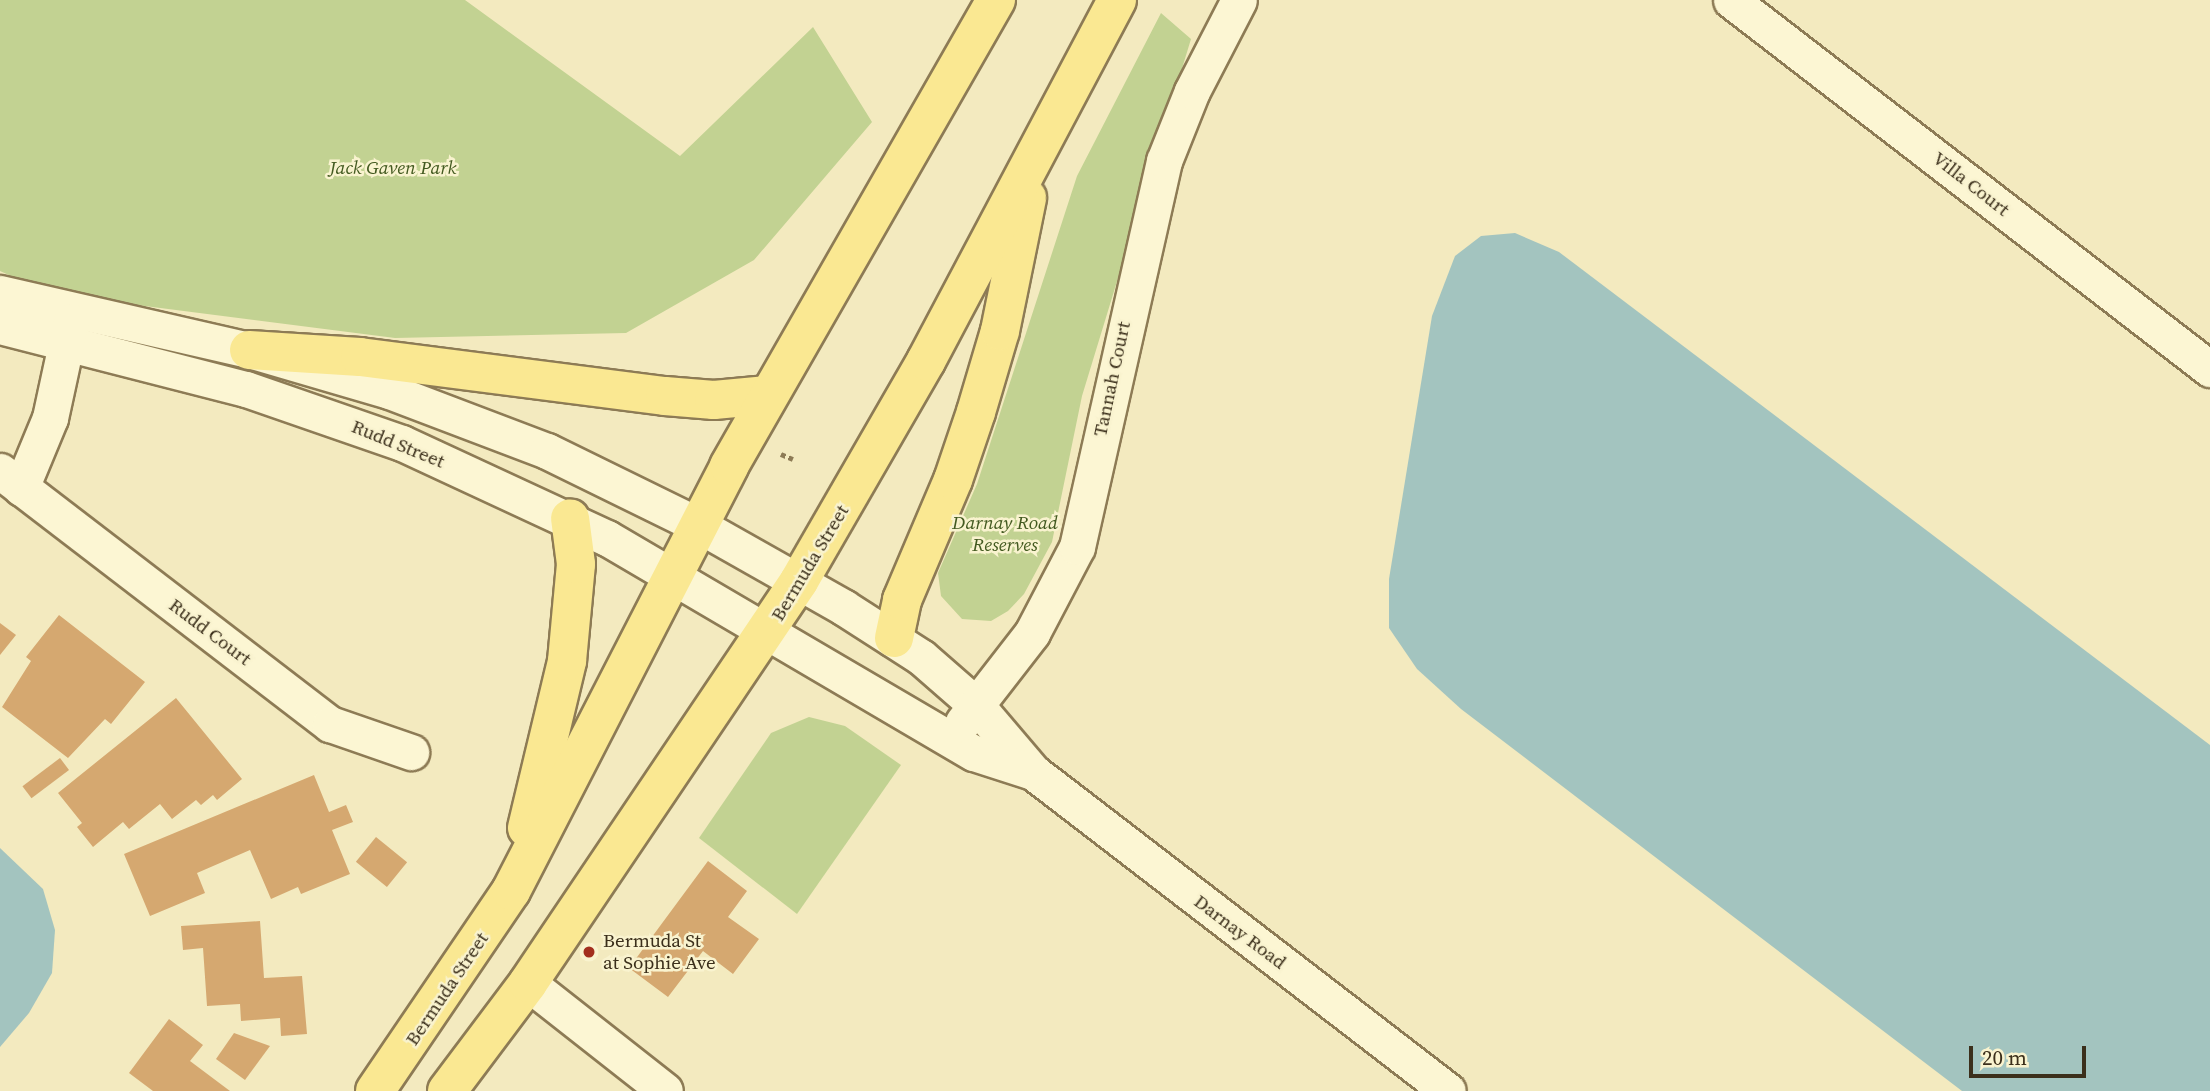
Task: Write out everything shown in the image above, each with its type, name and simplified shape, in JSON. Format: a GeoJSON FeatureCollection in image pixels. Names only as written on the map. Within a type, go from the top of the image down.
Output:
{"type":"FeatureCollection","features":[{"type":"Feature","properties":{"kind":"main road","name":"Bermuda Street"},"geometry":{"type":"LineString","coordinates":[[375,1091],[511,891],[670,575],[768,395],[996,0]]}},
{"type":"Feature","properties":{"kind":"main road","name":"Bermuda Street"},"geometry":{"type":"LineString","coordinates":[[447,1091],[528,983],[767,634],[1035,159],[1117,0]]}},
{"type":"Feature","properties":{"kind":"main road"},"geometry":{"type":"LineString","coordinates":[[894,638],[902,600],[953,480],[1000,331],[1035,159]]}},
{"type":"Feature","properties":{"kind":"main road"},"geometry":{"type":"LineString","coordinates":[[249,350],[360,357],[665,396],[714,400],[768,395]]}},
{"type":"Feature","properties":{"kind":"main road"},"geometry":{"type":"LineString","coordinates":[[511,891],[567,661],[576,564],[570,518]]}},
{"type":"Feature","properties":{"kind":"street","name":"Tannah Court"},"geometry":{"type":"LineString","coordinates":[[949,739],[1032,633],[1077,547],[1164,160],[1192,91],[1240,0]]}},
{"type":"Feature","properties":{"kind":"street","name":"Villa Court"},"geometry":{"type":"LineString","coordinates":[[1731,0],[2210,369]]}},
{"type":"Feature","properties":{"kind":"street","name":"Rudd Street"},"geometry":{"type":"LineString","coordinates":[[0,293],[70,327],[347,423],[570,518],[767,634]]}},
{"type":"Feature","properties":{"kind":"street","name":"Rudd Street"},"geometry":{"type":"LineString","coordinates":[[0,326],[70,327],[249,350],[470,419],[558,456],[698,525]]}},
{"type":"Feature","properties":{"kind":"street","name":"Rudd Court"},"geometry":{"type":"LineString","coordinates":[[70,327],[50,418],[10,480],[330,724],[411,752]]}},
{"type":"Feature","properties":{"kind":"street","name":"Darnay Road"},"geometry":{"type":"LineString","coordinates":[[698,525],[894,638],[976,705],[1033,772],[1448,1091]]}},
{"type":"Feature","properties":{"kind":"street","name":"Darnay Road"},"geometry":{"type":"LineString","coordinates":[[767,634],[974,753],[1033,772]]}},
{"type":"Feature","properties":{"kind":"street"},"geometry":{"type":"LineString","coordinates":[[528,983],[665,1091]]}},
{"type":"Feature","properties":{"kind":"green space","name":"Jack Gaven Park"},"geometry":{"type":"Polygon","coordinates":[[[0,0],[465,0],[680,156],[813,27],[872,122],[754,260],[626,333],[395,338],[51,294],[0,271],[0,0]]]}},
{"type":"Feature","properties":{"kind":"green space","name":"Darnay Road Reserves"},"geometry":{"type":"Polygon","coordinates":[[[1161,13],[1191,39],[1082,396],[1052,542],[1024,594],[1008,611],[991,621],[962,619],[941,596],[938,573],[977,484],[1077,176],[1161,13]]]}},
{"type":"Feature","properties":{"kind":"green space"},"geometry":{"type":"Polygon","coordinates":[[[809,717],[845,726],[901,765],[797,914],[699,838],[771,733],[809,717]]]}},
{"type":"Feature","properties":{"kind":"water"},"geometry":{"type":"Polygon","coordinates":[[[1515,233],[1559,252],[2210,745],[2210,1091],[1962,1091],[1461,709],[1417,669],[1389,628],[1389,579],[1432,316],[1455,256],[1481,236],[1515,233]]]}},
{"type":"Feature","properties":{"kind":"water"},"geometry":{"type":"Polygon","coordinates":[[[0,848],[43,889],[55,930],[52,973],[29,1013],[0,1047],[0,848]]]}},
{"type":"Feature","properties":{"kind":"building"},"geometry":{"type":"Polygon","coordinates":[[[59,615],[145,682],[111,724],[105,719],[68,758],[2,707],[31,661],[26,657],[59,615]]]}},
{"type":"Feature","properties":{"kind":"building"},"geometry":{"type":"Polygon","coordinates":[[[0,623],[16,635],[0,655],[0,623]]]}},
{"type":"Feature","properties":{"kind":"building"},"geometry":{"type":"Polygon","coordinates":[[[176,698],[242,779],[217,800],[213,795],[201,805],[196,800],[172,819],[160,804],[129,829],[123,822],[93,847],[77,827],[82,823],[58,793],[176,698]]]}},
{"type":"Feature","properties":{"kind":"building"},"geometry":{"type":"Polygon","coordinates":[[[60,758],[69,770],[31,798],[22,786],[60,758]]]}},
{"type":"Feature","properties":{"kind":"building"},"geometry":{"type":"Polygon","coordinates":[[[314,775],[329,812],[346,805],[353,822],[332,830],[350,874],[301,894],[298,887],[271,899],[250,850],[197,873],[205,893],[150,916],[124,854],[314,775]]]}},
{"type":"Feature","properties":{"kind":"building"},"geometry":{"type":"Polygon","coordinates":[[[376,837],[407,862],[387,887],[356,862],[376,837]]]}},
{"type":"Feature","properties":{"kind":"building"},"geometry":{"type":"Polygon","coordinates":[[[708,861],[747,891],[728,917],[759,939],[733,974],[703,951],[668,997],[629,968],[708,861]]]}},
{"type":"Feature","properties":{"kind":"building"},"geometry":{"type":"Polygon","coordinates":[[[260,921],[264,978],[302,976],[307,1034],[281,1036],[280,1018],[241,1021],[240,1004],[207,1006],[203,948],[183,950],[181,926],[260,921]]]}},
{"type":"Feature","properties":{"kind":"building"},"geometry":{"type":"Polygon","coordinates":[[[169,1019],[203,1045],[190,1061],[230,1091],[153,1091],[129,1073],[169,1019]]]}},
{"type":"Feature","properties":{"kind":"building"},"geometry":{"type":"Polygon","coordinates":[[[234,1033],[270,1046],[245,1080],[216,1059],[234,1033]]]}},
{"type":"Feature","properties":{"kind":"place","name":"Bermuda St at Sophie Ave"},"geometry":{"type":"Point","coordinates":[589,952]}}]}
